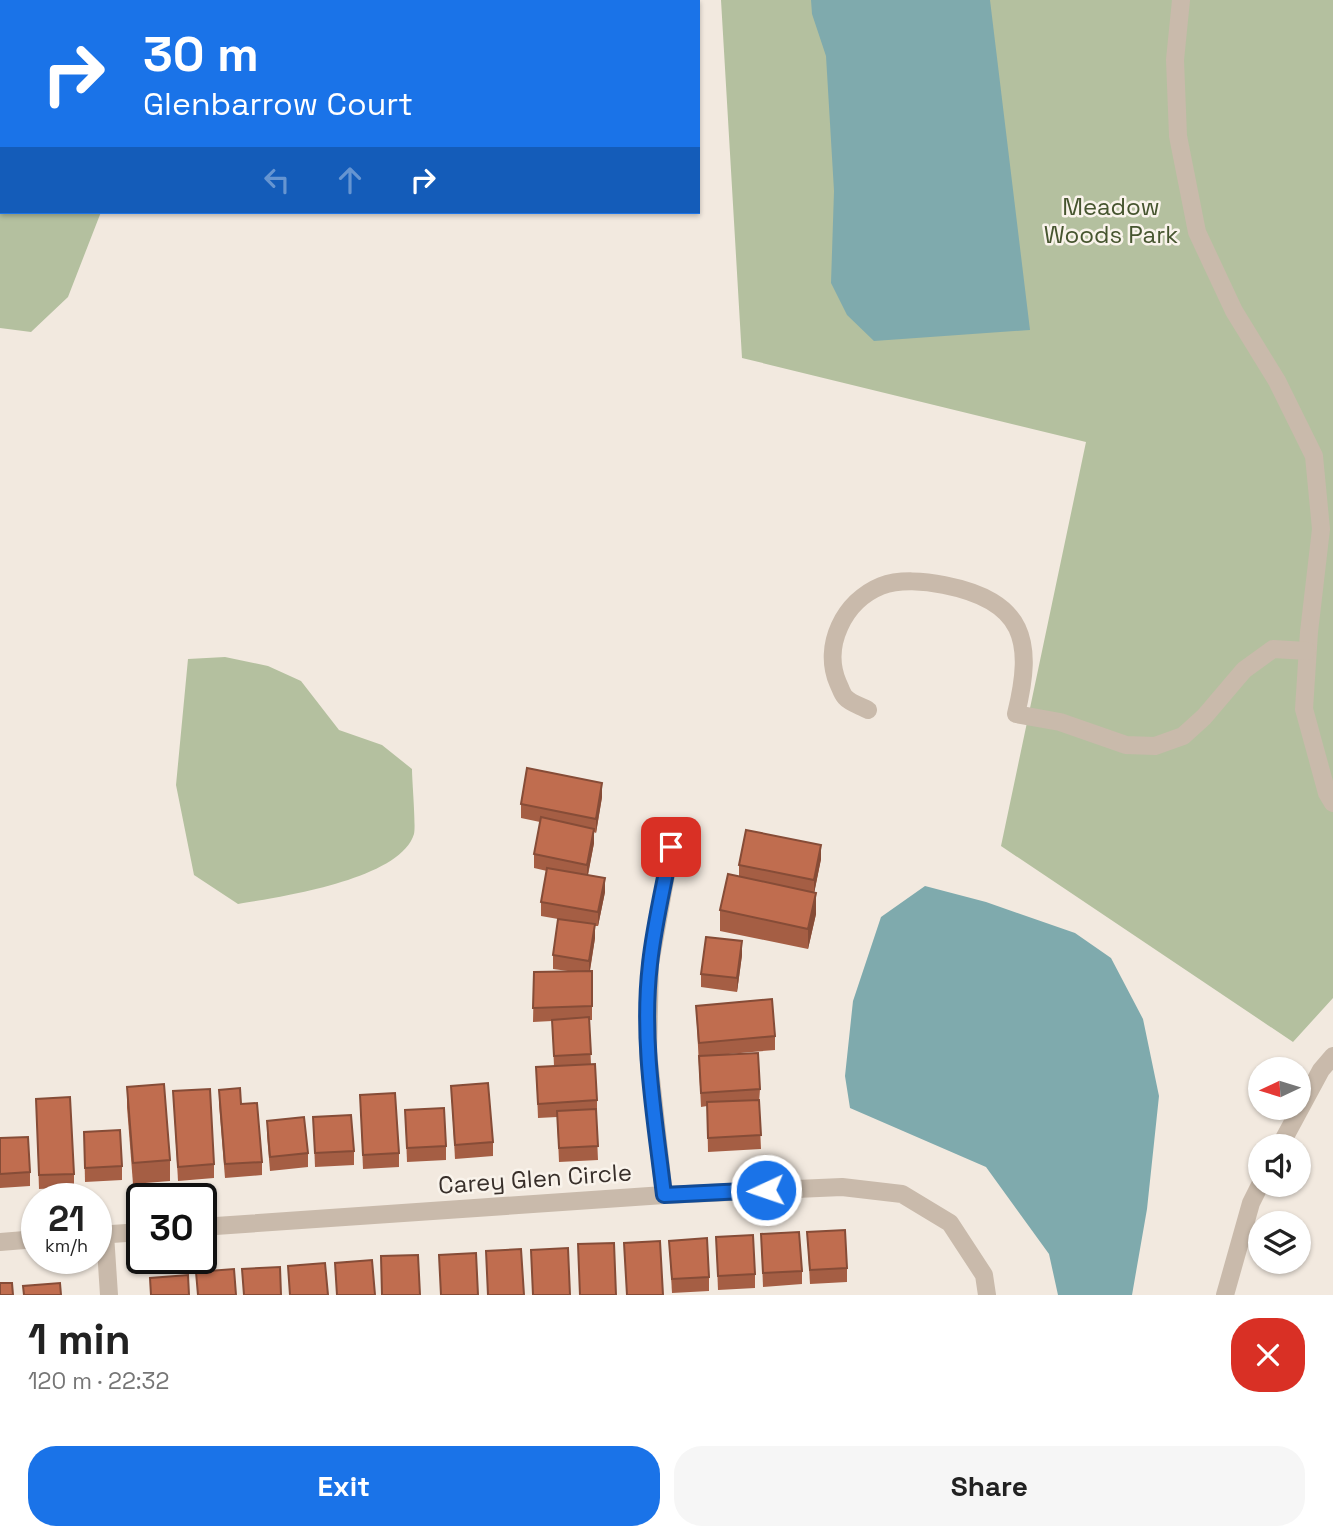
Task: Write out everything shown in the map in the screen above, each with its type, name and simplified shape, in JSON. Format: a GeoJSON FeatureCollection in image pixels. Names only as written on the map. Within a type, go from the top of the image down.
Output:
{"type":"FeatureCollection","features":[{"type":"Feature","properties":{"kind":"street"},"geometry":{"type":"LineString","coordinates":[[1181,0],[1175,60],[1178,136],[1197,232],[1234,311],[1277,381],[1314,456],[1321,529],[1307,651],[1304,709],[1327,793],[1333,803]]}},
{"type":"Feature","properties":{"kind":"street"},"geometry":{"type":"LineString","coordinates":[[868,710],[845,697],[835,674],[831,652],[842,621],[860,599],[882,586],[906,582],[935,583],[972,591],[998,606],[1016,623],[1024,643],[1024,679],[1016,714],[1060,722],[1126,744],[1155,746],[1183,736],[1205,717],[1244,670],[1273,649],[1307,651]]}},
{"type":"Feature","properties":{"kind":"street"},"geometry":{"type":"LineString","coordinates":[[664,1195],[648,1052],[650,964],[671,847]]}},
{"type":"Feature","properties":{"kind":"street"},"geometry":{"type":"LineString","coordinates":[[1286,1134],[1321,1070],[1333,1056]]}},
{"type":"Feature","properties":{"kind":"street","name":"Carey Glen Circle"},"geometry":{"type":"LineString","coordinates":[[217,1226],[664,1195],[842,1187],[902,1194],[950,1223],[984,1275],[987,1295]]}},
{"type":"Feature","properties":{"kind":"street"},"geometry":{"type":"LineString","coordinates":[[1225,1295],[1254,1197]]}},
{"type":"Feature","properties":{"kind":"street"},"geometry":{"type":"LineString","coordinates":[[0,1242],[21,1240]]}},
{"type":"Feature","properties":{"kind":"street"},"geometry":{"type":"LineString","coordinates":[[106,1274],[109,1295]]}},
{"type":"Feature","properties":{"kind":"green space","name":"Meadow Woods Park"},"geometry":{"type":"Polygon","coordinates":[[[721,0],[1333,0],[1333,998],[1293,1042],[1001,846],[1086,442],[742,358],[721,0]]]}},
{"type":"Feature","properties":{"kind":"green space"},"geometry":{"type":"Polygon","coordinates":[[[0,214],[100,214],[68,297],[31,332],[0,328],[0,214]]]}},
{"type":"Feature","properties":{"kind":"green space"},"geometry":{"type":"Polygon","coordinates":[[[225,657],[268,666],[301,681],[339,730],[382,745],[412,769],[414,834],[404,850],[363,875],[336,884],[238,904],[194,875],[176,785],[188,659],[225,657]]]}},
{"type":"Feature","properties":{"kind":"water"},"geometry":{"type":"Polygon","coordinates":[[[811,0],[990,0],[1030,330],[874,341],[847,315],[831,283],[834,191],[826,56],[812,14],[811,0]]]}},
{"type":"Feature","properties":{"kind":"water"},"geometry":{"type":"Polygon","coordinates":[[[925,886],[986,902],[1075,933],[1111,958],[1143,1019],[1159,1096],[1147,1209],[1132,1295],[1058,1295],[1049,1254],[986,1167],[850,1108],[845,1076],[853,1001],[881,917],[925,886]]]}},
{"type":"Feature","properties":{"kind":"building"},"geometry":{"type":"Polygon","coordinates":[[[527,768],[602,783],[596,819],[521,804],[527,768]]]}},
{"type":"Feature","properties":{"kind":"building"},"geometry":{"type":"Polygon","coordinates":[[[541,817],[594,829],[587,865],[534,854],[541,817]]]}},
{"type":"Feature","properties":{"kind":"building"},"geometry":{"type":"Polygon","coordinates":[[[746,830],[821,845],[814,880],[739,865],[746,830]]]}},
{"type":"Feature","properties":{"kind":"building"},"geometry":{"type":"Polygon","coordinates":[[[547,868],[605,878],[598,912],[541,902],[547,868]]]}},
{"type":"Feature","properties":{"kind":"building"},"geometry":{"type":"Polygon","coordinates":[[[728,874],[816,893],[808,929],[720,910],[728,874]]]}},
{"type":"Feature","properties":{"kind":"building"},"geometry":{"type":"Polygon","coordinates":[[[558,919],[595,924],[589,961],[553,955],[558,919]]]}},
{"type":"Feature","properties":{"kind":"building"},"geometry":{"type":"Polygon","coordinates":[[[706,937],[742,941],[737,978],[701,974],[706,937]]]}},
{"type":"Feature","properties":{"kind":"building"},"geometry":{"type":"Polygon","coordinates":[[[592,971],[592,1006],[533,1008],[534,972],[592,971]]]}},
{"type":"Feature","properties":{"kind":"building"},"geometry":{"type":"Polygon","coordinates":[[[772,999],[775,1036],[699,1043],[696,1006],[772,999]]]}},
{"type":"Feature","properties":{"kind":"building"},"geometry":{"type":"Polygon","coordinates":[[[589,1017],[591,1054],[554,1056],[552,1020],[589,1017]]]}},
{"type":"Feature","properties":{"kind":"building"},"geometry":{"type":"Polygon","coordinates":[[[758,1053],[760,1089],[701,1093],[699,1056],[758,1053]]]}},
{"type":"Feature","properties":{"kind":"building"},"geometry":{"type":"Polygon","coordinates":[[[595,1064],[597,1100],[538,1104],[536,1067],[595,1064]]]}},
{"type":"Feature","properties":{"kind":"building"},"geometry":{"type":"Polygon","coordinates":[[[488,1083],[493,1142],[455,1145],[451,1086],[488,1083]]]}},
{"type":"Feature","properties":{"kind":"building"},"geometry":{"type":"Polygon","coordinates":[[[164,1084],[170,1160],[133,1163],[127,1087],[164,1084]]]}},
{"type":"Feature","properties":{"kind":"building"},"geometry":{"type":"Polygon","coordinates":[[[240,1088],[241,1104],[257,1103],[262,1162],[225,1164],[219,1090],[240,1088]]]}},
{"type":"Feature","properties":{"kind":"building"},"geometry":{"type":"Polygon","coordinates":[[[210,1089],[214,1164],[178,1167],[173,1091],[210,1089]]]}},
{"type":"Feature","properties":{"kind":"building"},"geometry":{"type":"Polygon","coordinates":[[[395,1093],[399,1153],[363,1155],[360,1095],[395,1093]]]}},
{"type":"Feature","properties":{"kind":"building"},"geometry":{"type":"Polygon","coordinates":[[[70,1097],[74,1174],[39,1175],[36,1099],[70,1097]]]}},
{"type":"Feature","properties":{"kind":"building"},"geometry":{"type":"Polygon","coordinates":[[[759,1100],[761,1135],[708,1138],[707,1102],[759,1100]]]}},
{"type":"Feature","properties":{"kind":"building"},"geometry":{"type":"Polygon","coordinates":[[[444,1108],[446,1146],[407,1148],[405,1110],[444,1108]]]}},
{"type":"Feature","properties":{"kind":"building"},"geometry":{"type":"Polygon","coordinates":[[[596,1109],[598,1146],[559,1148],[557,1111],[596,1109]]]}},
{"type":"Feature","properties":{"kind":"building"},"geometry":{"type":"Polygon","coordinates":[[[351,1115],[354,1151],[315,1153],[313,1117],[351,1115]]]}},
{"type":"Feature","properties":{"kind":"building"},"geometry":{"type":"Polygon","coordinates":[[[304,1117],[308,1153],[270,1157],[267,1121],[304,1117]]]}},
{"type":"Feature","properties":{"kind":"building"},"geometry":{"type":"Polygon","coordinates":[[[120,1130],[122,1166],[85,1168],[84,1132],[120,1130]]]}},
{"type":"Feature","properties":{"kind":"building"},"geometry":{"type":"Polygon","coordinates":[[[28,1137],[30,1172],[0,1174],[0,1138],[28,1137]]]}},
{"type":"Feature","properties":{"kind":"building"},"geometry":{"type":"Polygon","coordinates":[[[845,1230],[847,1268],[810,1270],[807,1232],[845,1230]]]}},
{"type":"Feature","properties":{"kind":"building"},"geometry":{"type":"Polygon","coordinates":[[[799,1232],[802,1271],[763,1273],[761,1234],[799,1232]]]}},
{"type":"Feature","properties":{"kind":"building"},"geometry":{"type":"Polygon","coordinates":[[[753,1235],[755,1274],[718,1276],[716,1237],[753,1235]]]}},
{"type":"Feature","properties":{"kind":"building"},"geometry":{"type":"Polygon","coordinates":[[[707,1238],[709,1277],[672,1279],[669,1241],[707,1238]]]}},
{"type":"Feature","properties":{"kind":"building"},"geometry":{"type":"Polygon","coordinates":[[[660,1241],[663,1295],[627,1295],[624,1243],[660,1241]]]}},
{"type":"Feature","properties":{"kind":"building"},"geometry":{"type":"Polygon","coordinates":[[[614,1243],[616,1295],[580,1295],[578,1244],[614,1243]]]}},
{"type":"Feature","properties":{"kind":"building"},"geometry":{"type":"Polygon","coordinates":[[[568,1248],[570,1295],[533,1295],[531,1250],[568,1248]]]}},
{"type":"Feature","properties":{"kind":"building"},"geometry":{"type":"Polygon","coordinates":[[[521,1249],[524,1295],[488,1295],[486,1251],[521,1249]]]}},
{"type":"Feature","properties":{"kind":"building"},"geometry":{"type":"Polygon","coordinates":[[[476,1253],[478,1295],[441,1295],[439,1255],[476,1253]]]}},
{"type":"Feature","properties":{"kind":"building"},"geometry":{"type":"Polygon","coordinates":[[[418,1255],[420,1295],[382,1295],[381,1256],[418,1255]]]}},
{"type":"Feature","properties":{"kind":"building"},"geometry":{"type":"Polygon","coordinates":[[[372,1260],[375,1295],[337,1295],[335,1263],[372,1260]]]}},
{"type":"Feature","properties":{"kind":"building"},"geometry":{"type":"Polygon","coordinates":[[[325,1263],[328,1295],[290,1295],[288,1266],[325,1263]]]}},
{"type":"Feature","properties":{"kind":"building"},"geometry":{"type":"Polygon","coordinates":[[[280,1267],[281,1295],[244,1295],[242,1269],[280,1267]]]}},
{"type":"Feature","properties":{"kind":"building"},"geometry":{"type":"Polygon","coordinates":[[[234,1269],[236,1295],[198,1295],[196,1274],[217,1274],[217,1270],[234,1269]]]}},
{"type":"Feature","properties":{"kind":"building"},"geometry":{"type":"Polygon","coordinates":[[[188,1275],[189,1295],[151,1295],[150,1278],[188,1275]]]}},
{"type":"Feature","properties":{"kind":"building"},"geometry":{"type":"Polygon","coordinates":[[[0,1283],[12,1283],[13,1295],[0,1295],[0,1283]]]}},
{"type":"Feature","properties":{"kind":"building"},"geometry":{"type":"Polygon","coordinates":[[[60,1283],[61,1295],[24,1295],[23,1286],[60,1283]]]}},
{"type":"Feature","properties":{"kind":"route"},"geometry":{"type":"LineString","coordinates":[[671,847],[650,964],[648,1052],[664,1195],[766,1190]]}}]}
